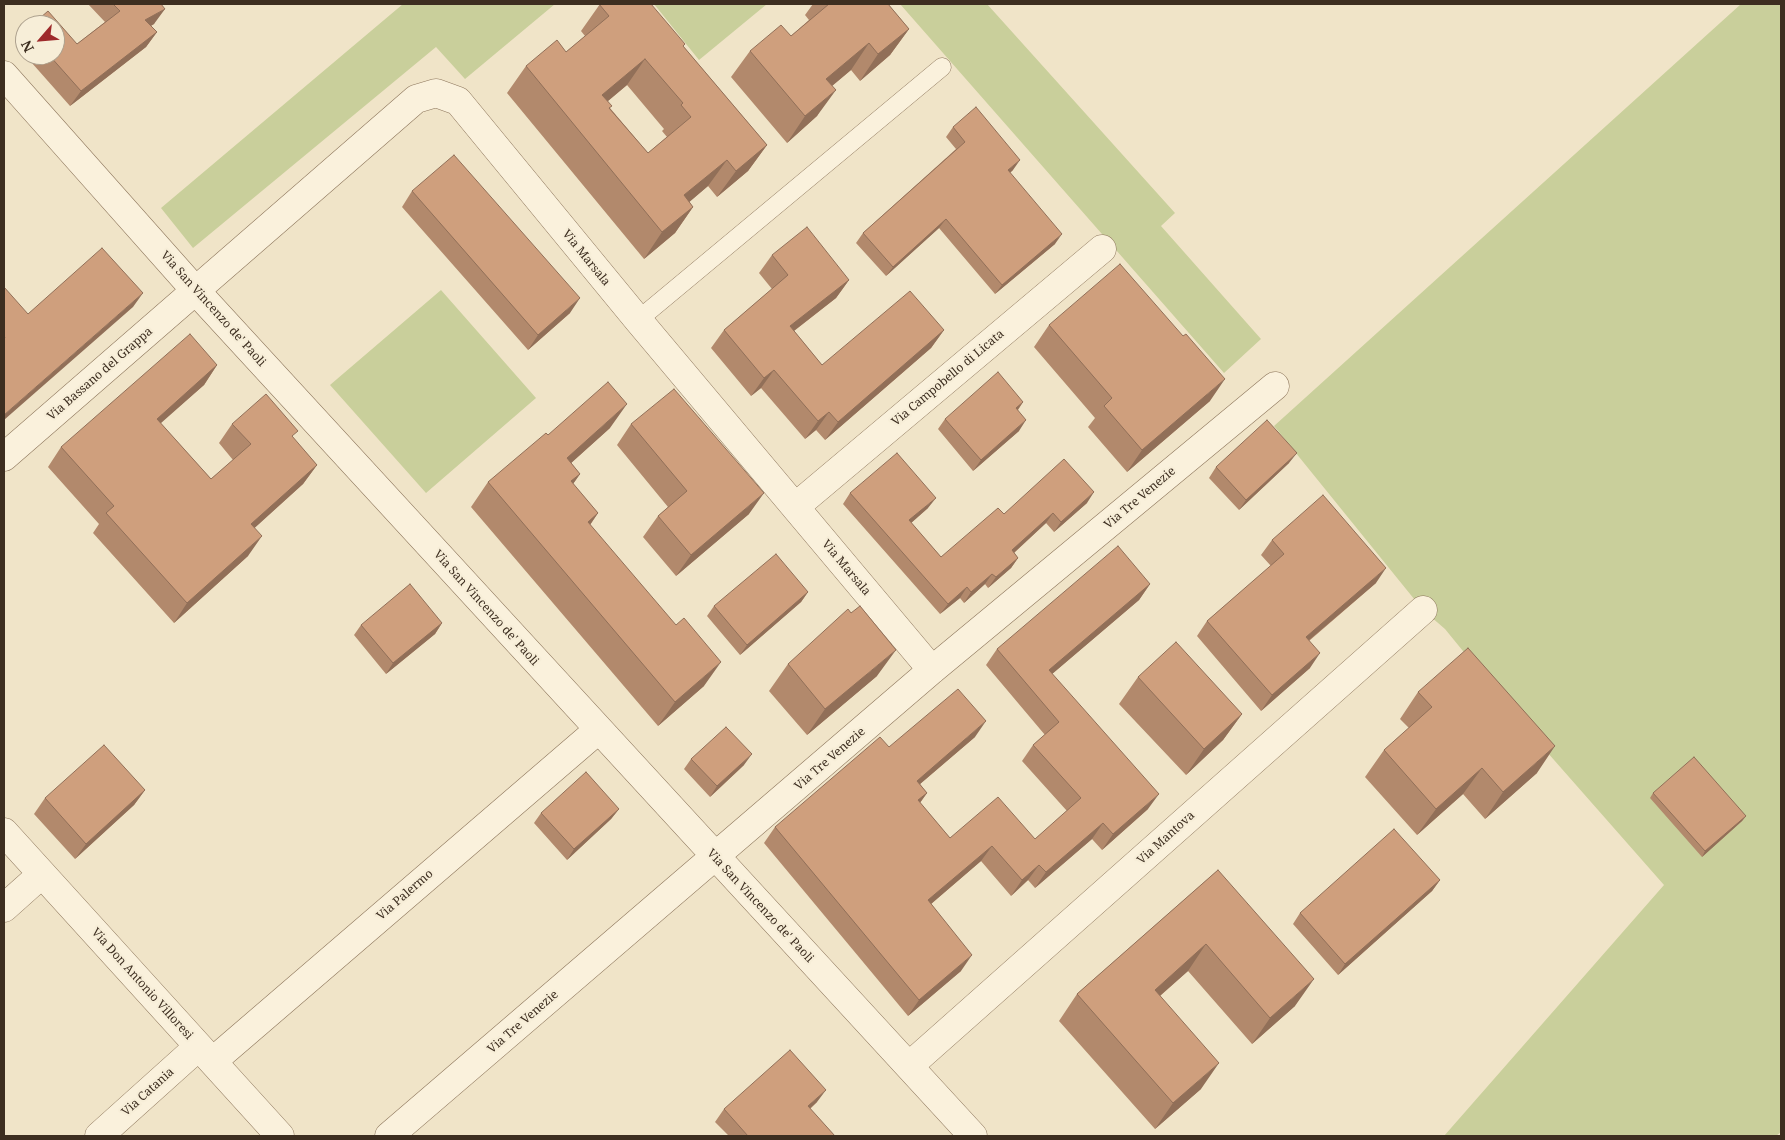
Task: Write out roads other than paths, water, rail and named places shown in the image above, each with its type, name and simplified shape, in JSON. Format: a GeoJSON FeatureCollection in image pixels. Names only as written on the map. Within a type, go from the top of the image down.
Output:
{"type":"FeatureCollection","features":[{"type":"Feature","properties":{"kind":"street","name":"Via San Vincenzo de' Paoli"},"geometry":{"type":"LineString","coordinates":[[4,75],[195,290],[715,858],[973,1136]]}},
{"type":"Feature","properties":{"kind":"street","name":"Via Marsala"},"geometry":{"type":"LineString","coordinates":[[195,290],[416,99],[436,93],[458,101],[638,320],[932,670]]}},
{"type":"Feature","properties":{"kind":"street","name":"Via Campobello di Licata"},"geometry":{"type":"LineString","coordinates":[[795,507],[1102,248]]}},
{"type":"Feature","properties":{"kind":"street","name":"Via Bassano del Grappa"},"geometry":{"type":"LineString","coordinates":[[4,457],[195,290]]}},
{"type":"Feature","properties":{"kind":"street","name":"Via Tre Venezie"},"geometry":{"type":"LineString","coordinates":[[389,1136],[932,670],[1276,386]]}},
{"type":"Feature","properties":{"kind":"street","name":"Via Mantova"},"geometry":{"type":"LineString","coordinates":[[910,1066],[1423,610]]}},
{"type":"Feature","properties":{"kind":"street","name":"Via Palermo"},"geometry":{"type":"LineString","coordinates":[[206,1054],[598,730]]}},
{"type":"Feature","properties":{"kind":"street","name":"Via Don Antonio Villoresi"},"geometry":{"type":"LineString","coordinates":[[4,832],[280,1136]]}},
{"type":"Feature","properties":{"kind":"street"},"geometry":{"type":"LineString","coordinates":[[4,908],[42,874]]}},
{"type":"Feature","properties":{"kind":"street","name":"Via Catania"},"geometry":{"type":"LineString","coordinates":[[99,1136],[206,1054]]}},
{"type":"Feature","properties":{"kind":"lane"},"geometry":{"type":"LineString","coordinates":[[638,320],[942,67]]}}]}
